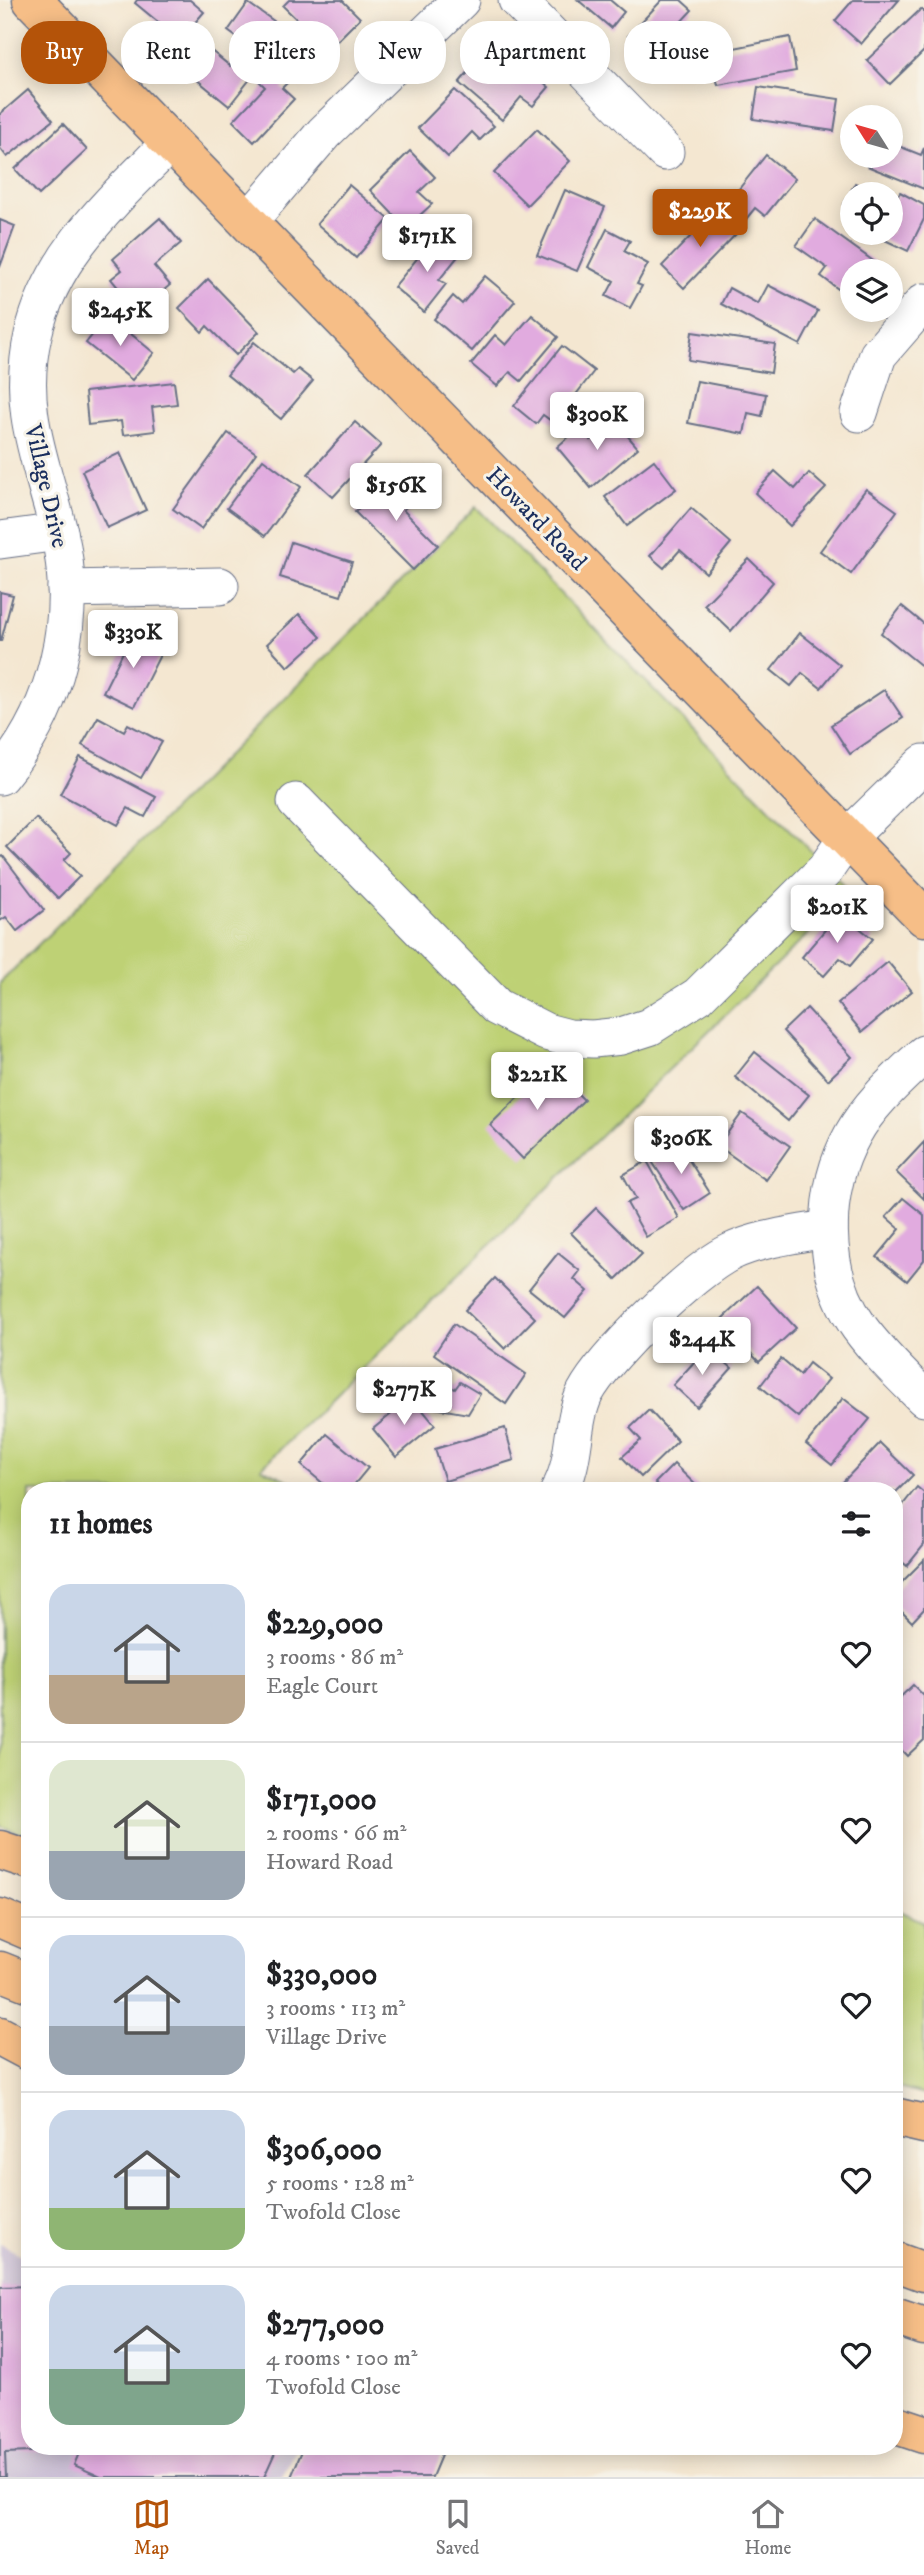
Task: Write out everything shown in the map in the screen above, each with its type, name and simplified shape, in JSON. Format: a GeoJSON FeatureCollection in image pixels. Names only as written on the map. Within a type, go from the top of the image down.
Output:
{"type":"FeatureCollection","features":[{"type":"Feature","properties":{"kind":"main road","name":"Howard Road"},"geometry":{"type":"LineString","coordinates":[[32,0],[924,916]]}},
{"type":"Feature","properties":{"kind":"main road"},"geometry":{"type":"LineString","coordinates":[[0,1850],[21,1857]]}},
{"type":"Feature","properties":{"kind":"main road"},"geometry":{"type":"LineString","coordinates":[[0,1918],[21,1927]]}},
{"type":"Feature","properties":{"kind":"main road"},"geometry":{"type":"LineString","coordinates":[[0,1971],[21,1979]]}},
{"type":"Feature","properties":{"kind":"main road"},"geometry":{"type":"LineString","coordinates":[[0,2036],[21,2047]]}},
{"type":"Feature","properties":{"kind":"main road"},"geometry":{"type":"LineString","coordinates":[[903,2119],[924,2124]]}},
{"type":"Feature","properties":{"kind":"main road"},"geometry":{"type":"LineString","coordinates":[[903,2264],[924,2272]]}},
{"type":"Feature","properties":{"kind":"main road"},"geometry":{"type":"LineString","coordinates":[[903,2319],[924,2326]]}},
{"type":"Feature","properties":{"kind":"main road"},"geometry":{"type":"LineString","coordinates":[[903,2427],[924,2434]]}},
{"type":"Feature","properties":{"kind":"street"},"geometry":{"type":"LineString","coordinates":[[239,213],[461,0]]}},
{"type":"Feature","properties":{"kind":"street"},"geometry":{"type":"LineString","coordinates":[[517,0],[665,152]]}},
{"type":"Feature","properties":{"kind":"street","name":"Village Drive"},"geometry":{"type":"LineString","coordinates":[[0,776],[32,732],[47,698],[62,640],[66,589],[59,532],[29,425],[29,363],[33,335],[51,283],[81,235],[170,143]]}},
{"type":"Feature","properties":{"kind":"street"},"geometry":{"type":"LineString","coordinates":[[859,413],[877,355],[924,302]]}},
{"type":"Feature","properties":{"kind":"street"},"geometry":{"type":"LineString","coordinates":[[0,540],[59,532]]}},
{"type":"Feature","properties":{"kind":"street"},"geometry":{"type":"LineString","coordinates":[[66,589],[220,586]]}},
{"type":"Feature","properties":{"kind":"street"},"geometry":{"type":"LineString","coordinates":[[296,802],[497,1007],[524,1023],[569,1038],[621,1036],[649,1027],[698,996],[825,870],[848,838],[924,764]]}},
{"type":"Feature","properties":{"kind":"street"},"geometry":{"type":"LineString","coordinates":[[924,1054],[887,1090],[853,1134],[832,1191],[830,1228],[839,1286],[846,1306],[859,1327],[924,1398]]}},
{"type":"Feature","properties":{"kind":"street"},"geometry":{"type":"LineString","coordinates":[[563,1482],[570,1465],[577,1416],[584,1395],[611,1358],[676,1295],[730,1253],[757,1242],[830,1228]]}},
{"type":"Feature","properties":{"kind":"shaded area"},"geometry":{"type":"Polygon","coordinates":[[[0,2244],[21,2254],[21,2455],[292,2455],[282,2477],[0,2477],[0,2244]]]}},
{"type":"Feature","properties":{"kind":"green space"},"geometry":{"type":"Polygon","coordinates":[[[476,507],[851,892],[261,1468],[291,1482],[21,1482],[21,1834],[0,1826],[0,983],[476,507]]]}},
{"type":"Feature","properties":{"kind":"green space"},"geometry":{"type":"Polygon","coordinates":[[[903,1913],[924,1922],[924,2094],[903,2088],[903,1913]]]}},
{"type":"Feature","properties":{"kind":"building"},"geometry":{"type":"Polygon","coordinates":[[[137,0],[190,0],[204,12],[196,21],[157,21],[135,3],[137,0]]]}},
{"type":"Feature","properties":{"kind":"building"},"geometry":{"type":"Polygon","coordinates":[[[289,0],[342,0],[360,18],[354,21],[340,38],[340,21],[298,21],[283,6],[289,0]]]}},
{"type":"Feature","properties":{"kind":"building"},"geometry":{"type":"Polygon","coordinates":[[[578,0],[610,0],[624,12],[611,28],[610,21],[603,21],[578,0]]]}},
{"type":"Feature","properties":{"kind":"building"},"geometry":{"type":"Polygon","coordinates":[[[662,0],[681,0],[692,10],[682,21],[642,21],[662,0]]]}},
{"type":"Feature","properties":{"kind":"building"},"geometry":{"type":"Polygon","coordinates":[[[853,0],[899,0],[861,44],[835,21],[853,0]]]}},
{"type":"Feature","properties":{"kind":"building"},"geometry":{"type":"Polygon","coordinates":[[[248,3],[274,21],[235,21],[248,3]]]}},
{"type":"Feature","properties":{"kind":"building"},"geometry":{"type":"Polygon","coordinates":[[[921,9],[924,11],[924,51],[890,84],[867,60],[921,9]]]}},
{"type":"Feature","properties":{"kind":"building"},"geometry":{"type":"Polygon","coordinates":[[[790,37],[796,71],[733,82],[733,48],[790,37]]]}},
{"type":"Feature","properties":{"kind":"building"},"geometry":{"type":"Polygon","coordinates":[[[215,54],[229,65],[229,84],[246,84],[229,106],[202,84],[215,84],[215,54]]]}},
{"type":"Feature","properties":{"kind":"building"},"geometry":{"type":"Polygon","coordinates":[[[262,84],[286,84],[282,88],[294,99],[254,142],[233,121],[265,87],[262,84]]]}},
{"type":"Feature","properties":{"kind":"building"},"geometry":{"type":"Polygon","coordinates":[[[460,84],[545,84],[549,87],[533,106],[521,97],[502,120],[460,84]]]}},
{"type":"Feature","properties":{"kind":"building"},"geometry":{"type":"Polygon","coordinates":[[[758,87],[839,99],[834,131],[753,119],[758,87]]]}},
{"type":"Feature","properties":{"kind":"building"},"geometry":{"type":"Polygon","coordinates":[[[28,90],[53,120],[7,157],[0,148],[0,114],[28,90]]]}},
{"type":"Feature","properties":{"kind":"building"},"geometry":{"type":"Polygon","coordinates":[[[455,90],[494,126],[480,140],[472,132],[448,157],[418,128],[455,90]]]}},
{"type":"Feature","properties":{"kind":"building"},"geometry":{"type":"Polygon","coordinates":[[[63,124],[87,150],[39,195],[15,169],[63,124]]]}},
{"type":"Feature","properties":{"kind":"building"},"geometry":{"type":"Polygon","coordinates":[[[537,129],[570,161],[527,205],[494,173],[537,129]]]}},
{"type":"Feature","properties":{"kind":"building"},"geometry":{"type":"Polygon","coordinates":[[[903,148],[921,155],[924,148],[924,189],[872,168],[903,168],[903,148]]]}},
{"type":"Feature","properties":{"kind":"building"},"geometry":{"type":"Polygon","coordinates":[[[410,151],[435,177],[419,192],[432,204],[406,228],[370,190],[410,151]]]}},
{"type":"Feature","properties":{"kind":"building"},"geometry":{"type":"Polygon","coordinates":[[[766,155],[795,179],[765,216],[755,208],[742,224],[723,209],[766,155]]]}},
{"type":"Feature","properties":{"kind":"building"},"geometry":{"type":"Polygon","coordinates":[[[349,185],[389,219],[356,258],[317,224],[349,185]]]}},
{"type":"Feature","properties":{"kind":"building"},"geometry":{"type":"Polygon","coordinates":[[[565,190],[605,207],[577,271],[537,255],[565,190]]]}},
{"type":"Feature","properties":{"kind":"building"},"geometry":{"type":"Polygon","coordinates":[[[903,194],[924,205],[924,219],[908,251],[895,245],[903,245],[903,194]]]}},
{"type":"Feature","properties":{"kind":"building"},"geometry":{"type":"Polygon","coordinates":[[[715,211],[738,232],[684,288],[662,266],[715,211]]]}},
{"type":"Feature","properties":{"kind":"building"},"geometry":{"type":"Polygon","coordinates":[[[160,218],[181,243],[154,266],[170,285],[138,312],[111,279],[122,270],[113,259],[160,218]]]}},
{"type":"Feature","properties":{"kind":"building"},"geometry":{"type":"Polygon","coordinates":[[[815,219],[840,237],[840,245],[851,245],[870,259],[840,259],[840,290],[821,276],[827,268],[796,246],[815,219]]]}},
{"type":"Feature","properties":{"kind":"building"},"geometry":{"type":"Polygon","coordinates":[[[0,220],[15,226],[0,267],[0,220]]]}},
{"type":"Feature","properties":{"kind":"building"},"geometry":{"type":"Polygon","coordinates":[[[607,229],[630,241],[624,251],[648,264],[637,284],[642,286],[630,308],[606,296],[614,281],[588,267],[607,229]]]}},
{"type":"Feature","properties":{"kind":"building"},"geometry":{"type":"Polygon","coordinates":[[[436,235],[460,254],[439,280],[446,284],[424,312],[394,287],[436,235]]]}},
{"type":"Feature","properties":{"kind":"building"},"geometry":{"type":"Polygon","coordinates":[[[485,276],[515,301],[472,351],[434,319],[453,296],[462,304],[485,276]]]}},
{"type":"Feature","properties":{"kind":"building"},"geometry":{"type":"Polygon","coordinates":[[[208,279],[259,332],[236,355],[207,326],[202,332],[179,308],[208,279]]]}},
{"type":"Feature","properties":{"kind":"building"},"geometry":{"type":"Polygon","coordinates":[[[768,285],[818,311],[800,345],[721,304],[729,288],[758,304],[768,285]]]}},
{"type":"Feature","properties":{"kind":"building"},"geometry":{"type":"Polygon","coordinates":[[[108,315],[154,353],[132,380],[86,343],[108,315]]]}},
{"type":"Feature","properties":{"kind":"building"},"geometry":{"type":"Polygon","coordinates":[[[532,315],[558,337],[521,381],[510,372],[497,386],[471,364],[495,335],[506,345],[532,315]]]}},
{"type":"Feature","properties":{"kind":"building"},"geometry":{"type":"Polygon","coordinates":[[[692,332],[775,344],[771,373],[688,360],[692,332]]]}},
{"type":"Feature","properties":{"kind":"building"},"geometry":{"type":"Polygon","coordinates":[[[254,342],[293,374],[298,369],[313,381],[281,419],[227,375],[254,342]]]}},
{"type":"Feature","properties":{"kind":"building"},"geometry":{"type":"Polygon","coordinates":[[[562,346],[594,371],[554,423],[543,415],[536,424],[514,406],[562,346]]]}},
{"type":"Feature","properties":{"kind":"building"},"geometry":{"type":"Polygon","coordinates":[[[697,381],[766,394],[762,416],[748,413],[744,434],[688,423],[697,381]]]}},
{"type":"Feature","properties":{"kind":"building"},"geometry":{"type":"Polygon","coordinates":[[[174,382],[177,404],[152,407],[155,431],[123,435],[121,421],[88,425],[85,392],[174,382]]]}},
{"type":"Feature","properties":{"kind":"building"},"geometry":{"type":"Polygon","coordinates":[[[614,420],[638,448],[591,488],[557,447],[580,427],[591,440],[614,420]]]}},
{"type":"Feature","properties":{"kind":"building"},"geometry":{"type":"Polygon","coordinates":[[[355,422],[381,445],[333,497],[308,474],[355,422]]]}},
{"type":"Feature","properties":{"kind":"building"},"geometry":{"type":"Polygon","coordinates":[[[228,433],[256,453],[201,529],[173,509],[228,433]]]}},
{"type":"Feature","properties":{"kind":"building"},"geometry":{"type":"Polygon","coordinates":[[[120,453],[146,510],[107,528],[82,471],[120,453]]]}},
{"type":"Feature","properties":{"kind":"building"},"geometry":{"type":"Polygon","coordinates":[[[263,459],[301,487],[265,536],[227,508],[263,459]]]}},
{"type":"Feature","properties":{"kind":"building"},"geometry":{"type":"Polygon","coordinates":[[[654,460],[676,489],[627,526],[605,497],[654,460]]]}},
{"type":"Feature","properties":{"kind":"building"},"geometry":{"type":"Polygon","coordinates":[[[775,471],[795,489],[809,473],[826,488],[790,526],[755,493],[775,471]]]}},
{"type":"Feature","properties":{"kind":"building"},"geometry":{"type":"Polygon","coordinates":[[[391,475],[414,498],[403,510],[438,545],[413,570],[355,512],[391,475]]]}},
{"type":"Feature","properties":{"kind":"building"},"geometry":{"type":"Polygon","coordinates":[[[866,489],[897,511],[851,574],[820,551],[866,489]]]}},
{"type":"Feature","properties":{"kind":"building"},"geometry":{"type":"Polygon","coordinates":[[[691,508],[731,543],[706,573],[680,550],[664,568],[650,556],[691,508]]]}},
{"type":"Feature","properties":{"kind":"building"},"geometry":{"type":"Polygon","coordinates":[[[291,542],[352,562],[341,596],[280,577],[291,542]]]}},
{"type":"Feature","properties":{"kind":"building"},"geometry":{"type":"Polygon","coordinates":[[[749,559],[773,582],[731,631],[704,605],[749,559]]]}},
{"type":"Feature","properties":{"kind":"building"},"geometry":{"type":"Polygon","coordinates":[[[0,592],[13,595],[1,641],[0,641],[0,592]]]}},
{"type":"Feature","properties":{"kind":"building"},"geometry":{"type":"Polygon","coordinates":[[[902,606],[924,624],[924,668],[881,633],[902,606]]]}},
{"type":"Feature","properties":{"kind":"building"},"geometry":{"type":"Polygon","coordinates":[[[299,614],[321,637],[288,667],[267,644],[299,614]]]}},
{"type":"Feature","properties":{"kind":"building"},"geometry":{"type":"Polygon","coordinates":[[[800,633],[840,665],[821,688],[802,673],[791,686],[771,670],[800,633]]]}},
{"type":"Feature","properties":{"kind":"building"},"geometry":{"type":"Polygon","coordinates":[[[132,634],[163,649],[134,707],[103,692],[132,634]]]}},
{"type":"Feature","properties":{"kind":"building"},"geometry":{"type":"Polygon","coordinates":[[[884,690],[903,718],[850,754],[831,725],[884,690]]]}},
{"type":"Feature","properties":{"kind":"building"},"geometry":{"type":"Polygon","coordinates":[[[98,717],[124,731],[128,724],[162,742],[141,778],[82,745],[98,717]]]}},
{"type":"Feature","properties":{"kind":"building"},"geometry":{"type":"Polygon","coordinates":[[[80,757],[156,797],[145,817],[128,808],[118,825],[60,794],[80,757]]]}},
{"type":"Feature","properties":{"kind":"building"},"geometry":{"type":"Polygon","coordinates":[[[36,818],[71,853],[64,860],[80,876],[58,898],[7,847],[36,818]]]}},
{"type":"Feature","properties":{"kind":"building"},"geometry":{"type":"Polygon","coordinates":[[[3,856],[44,910],[17,931],[6,917],[0,921],[0,858],[3,856]]]}},
{"type":"Feature","properties":{"kind":"building"},"geometry":{"type":"Polygon","coordinates":[[[840,912],[873,939],[850,966],[840,958],[824,976],[802,957],[840,912]]]}},
{"type":"Feature","properties":{"kind":"building"},"geometry":{"type":"Polygon","coordinates":[[[888,962],[912,991],[862,1032],[838,1003],[888,962]]]}},
{"type":"Feature","properties":{"kind":"building"},"geometry":{"type":"Polygon","coordinates":[[[807,1008],[852,1057],[828,1080],[783,1031],[807,1008]]]}},
{"type":"Feature","properties":{"kind":"building"},"geometry":{"type":"Polygon","coordinates":[[[755,1052],[809,1095],[788,1121],[735,1077],[755,1052]]]}},
{"type":"Feature","properties":{"kind":"building"},"geometry":{"type":"Polygon","coordinates":[[[550,1066],[584,1100],[523,1159],[490,1125],[550,1066]]]}},
{"type":"Feature","properties":{"kind":"building"},"geometry":{"type":"Polygon","coordinates":[[[742,1113],[790,1146],[766,1180],[718,1146],[742,1113]]]}},
{"type":"Feature","properties":{"kind":"building"},"geometry":{"type":"Polygon","coordinates":[[[924,1142],[924,1199],[896,1172],[924,1142]]]}},
{"type":"Feature","properties":{"kind":"building"},"geometry":{"type":"Polygon","coordinates":[[[678,1143],[710,1193],[684,1210],[651,1160],[678,1143]]]}},
{"type":"Feature","properties":{"kind":"building"},"geometry":{"type":"Polygon","coordinates":[[[647,1161],[679,1218],[646,1237],[627,1203],[636,1199],[623,1175],[647,1161]]]}},
{"type":"Feature","properties":{"kind":"building"},"geometry":{"type":"Polygon","coordinates":[[[903,1198],[924,1215],[924,1260],[907,1281],[877,1257],[900,1229],[886,1217],[903,1198]]]}},
{"type":"Feature","properties":{"kind":"building"},"geometry":{"type":"Polygon","coordinates":[[[596,1208],[642,1254],[616,1279],[571,1233],[596,1208]]]}},
{"type":"Feature","properties":{"kind":"building"},"geometry":{"type":"Polygon","coordinates":[[[558,1253],[580,1271],[574,1279],[588,1291],[565,1318],[529,1289],[558,1253]]]}},
{"type":"Feature","properties":{"kind":"building"},"geometry":{"type":"Polygon","coordinates":[[[495,1278],[535,1318],[505,1349],[465,1310],[495,1278]]]}},
{"type":"Feature","properties":{"kind":"building"},"geometry":{"type":"Polygon","coordinates":[[[757,1286],[796,1328],[759,1362],[745,1347],[732,1359],[707,1333],[757,1286]]]}},
{"type":"Feature","properties":{"kind":"building"},"geometry":{"type":"Polygon","coordinates":[[[454,1324],[526,1374],[506,1404],[434,1354],[454,1324]]]}},
{"type":"Feature","properties":{"kind":"building"},"geometry":{"type":"Polygon","coordinates":[[[708,1347],[732,1368],[697,1407],[673,1385],[708,1347]]]}},
{"type":"Feature","properties":{"kind":"building"},"geometry":{"type":"Polygon","coordinates":[[[781,1359],[800,1375],[809,1363],[829,1379],[798,1417],[760,1386],[781,1359]]]}},
{"type":"Feature","properties":{"kind":"building"},"geometry":{"type":"Polygon","coordinates":[[[433,1378],[455,1389],[460,1382],[480,1394],[468,1414],[434,1408],[433,1378]]]}},
{"type":"Feature","properties":{"kind":"building"},"geometry":{"type":"Polygon","coordinates":[[[412,1397],[435,1425],[396,1457],[373,1429],[412,1397]]]}},
{"type":"Feature","properties":{"kind":"building"},"geometry":{"type":"Polygon","coordinates":[[[843,1398],[870,1419],[832,1465],[806,1444],[843,1398]]]}},
{"type":"Feature","properties":{"kind":"building"},"geometry":{"type":"Polygon","coordinates":[[[649,1410],[678,1441],[641,1477],[622,1457],[641,1440],[630,1428],[649,1410]]]}},
{"type":"Feature","properties":{"kind":"building"},"geometry":{"type":"Polygon","coordinates":[[[505,1428],[514,1460],[445,1481],[435,1449],[505,1428]]]}},
{"type":"Feature","properties":{"kind":"building"},"geometry":{"type":"Polygon","coordinates":[[[327,1434],[368,1468],[356,1482],[321,1482],[301,1465],[327,1434]]]}},
{"type":"Feature","properties":{"kind":"building"},"geometry":{"type":"Polygon","coordinates":[[[880,1443],[913,1475],[903,1485],[903,1482],[843,1482],[880,1443]]]}},
{"type":"Feature","properties":{"kind":"building"},"geometry":{"type":"Polygon","coordinates":[[[674,1464],[693,1482],[656,1482],[674,1464]]]}},
{"type":"Feature","properties":{"kind":"building"},"geometry":{"type":"Polygon","coordinates":[[[917,1487],[924,1493],[924,1545],[907,1566],[903,1563],[903,1505],[917,1487]]]}},
{"type":"Feature","properties":{"kind":"building"},"geometry":{"type":"Polygon","coordinates":[[[924,1560],[924,1609],[912,1622],[903,1613],[903,1581],[924,1560]]]}},
{"type":"Feature","properties":{"kind":"building"},"geometry":{"type":"Polygon","coordinates":[[[913,1685],[924,1696],[924,1740],[907,1756],[903,1752],[903,1694],[913,1685]]]}},
{"type":"Feature","properties":{"kind":"building"},"geometry":{"type":"Polygon","coordinates":[[[21,2286],[21,2452],[5,2453],[6,2477],[0,2477],[0,2287],[21,2286]]]}},
{"type":"Feature","properties":{"kind":"building"},"geometry":{"type":"Polygon","coordinates":[[[78,2455],[274,2455],[264,2477],[101,2477],[74,2465],[78,2455]]]}},
{"type":"Feature","properties":{"kind":"building"},"geometry":{"type":"Polygon","coordinates":[[[300,2455],[441,2455],[432,2477],[291,2477],[300,2455]]]}}]}
